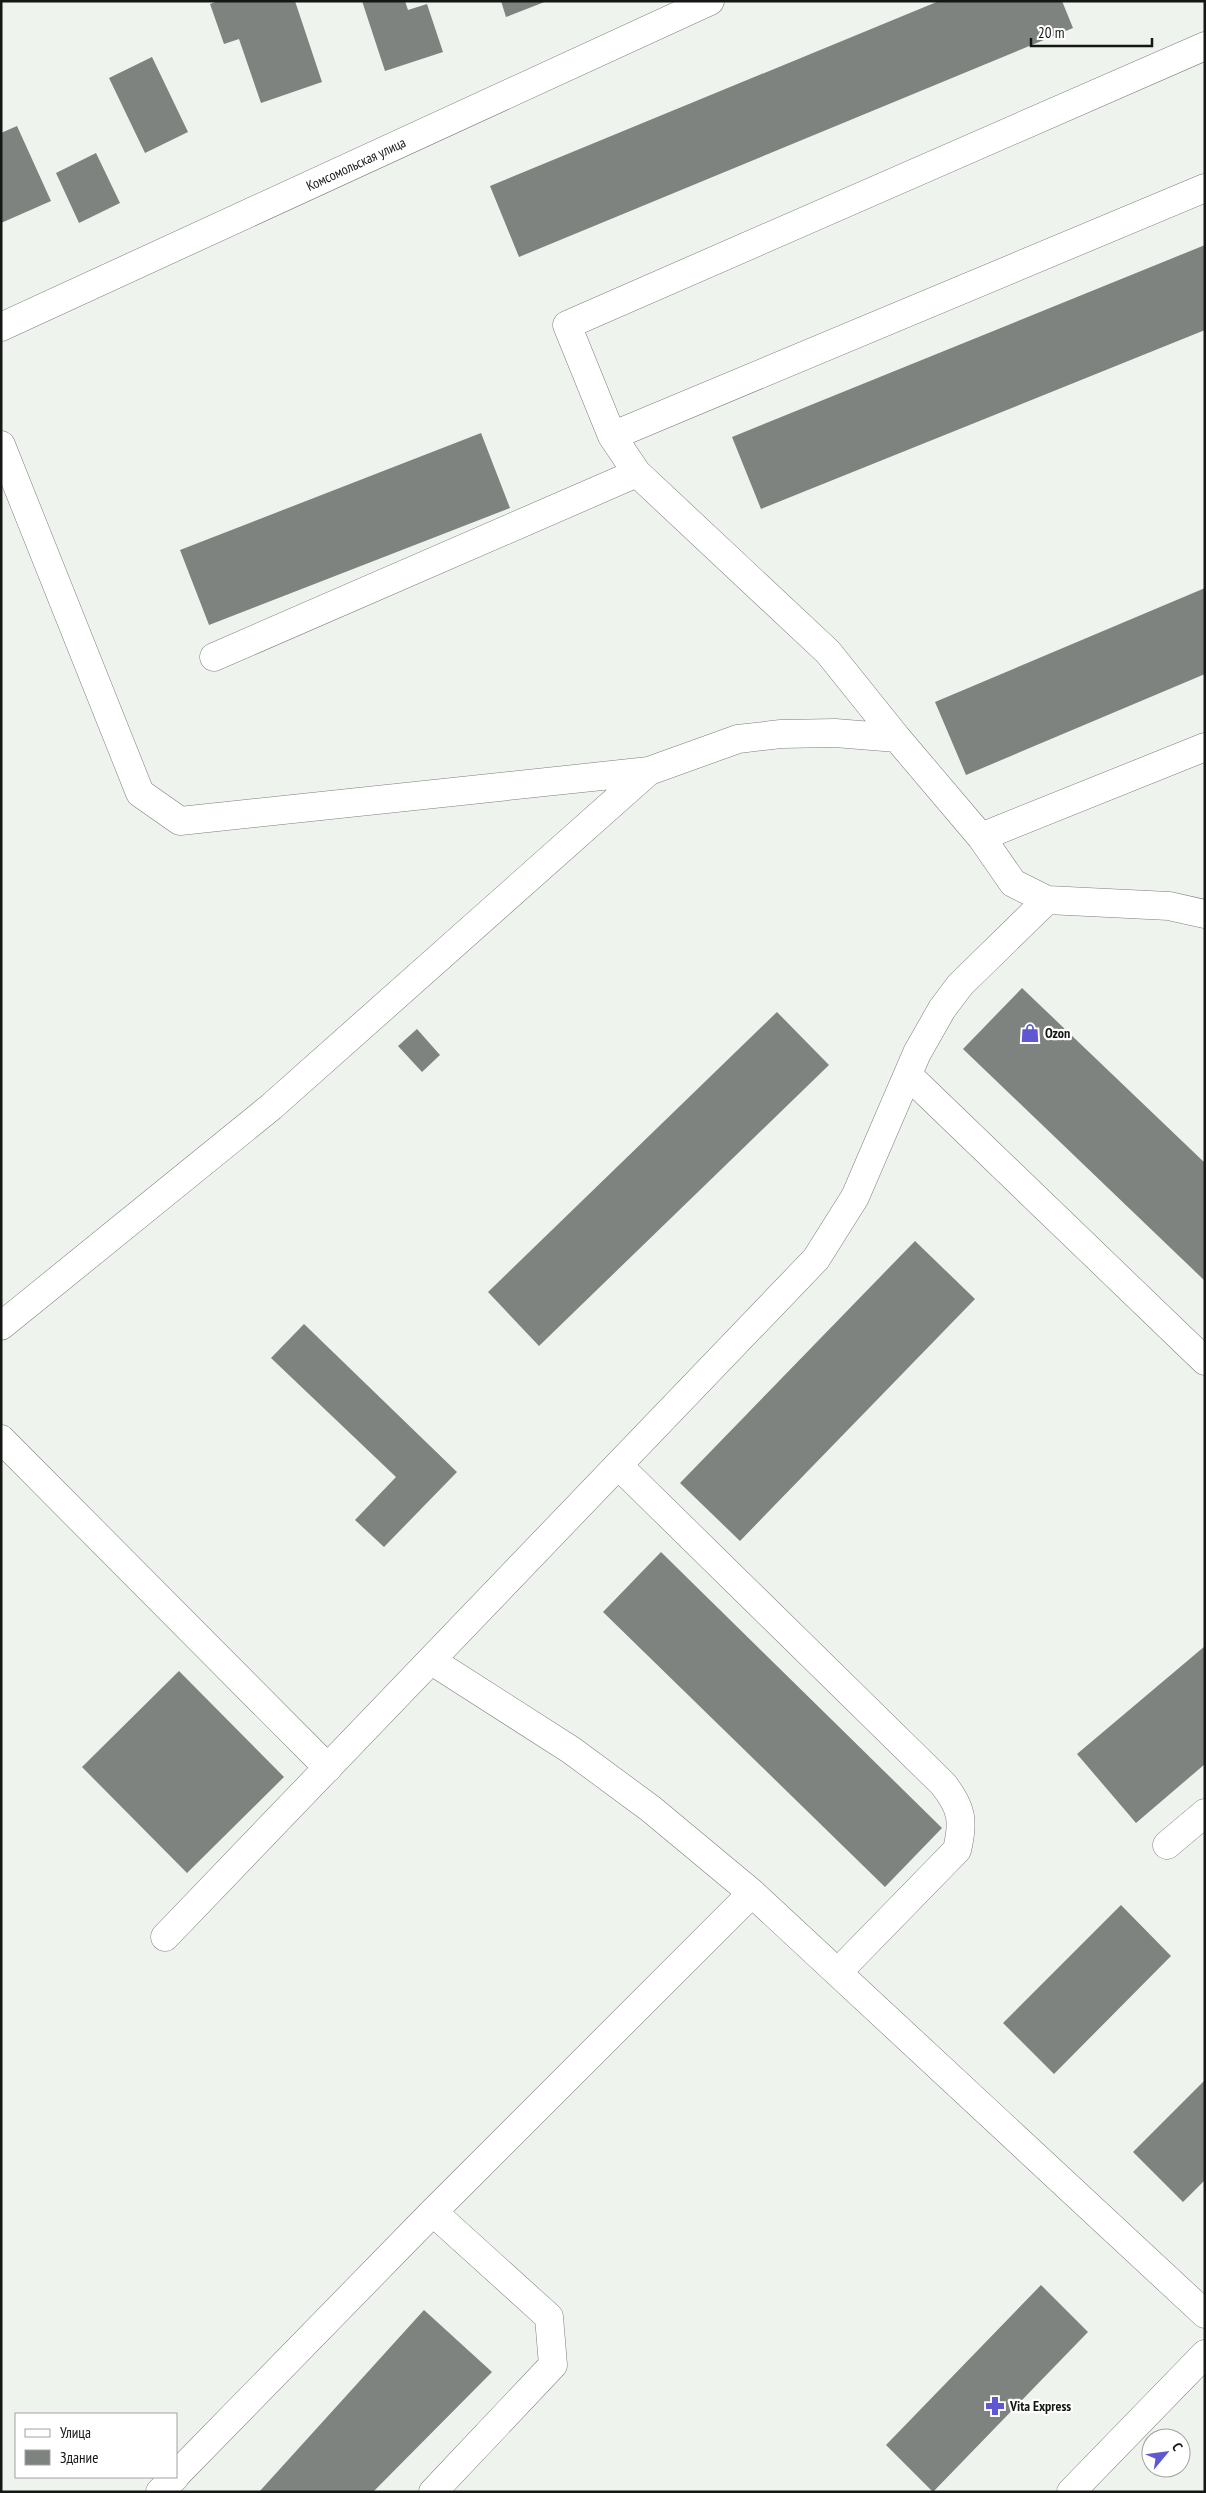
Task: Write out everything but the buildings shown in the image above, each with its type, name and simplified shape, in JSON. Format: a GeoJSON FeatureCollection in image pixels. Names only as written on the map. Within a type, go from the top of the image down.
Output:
{"type":"FeatureCollection","features":[{"type":"Feature","properties":{"kind":"street","name":"Комсомольская улица"},"geometry":{"type":"LineString","coordinates":[[1,327],[710,1]]}},
{"type":"Feature","properties":{"kind":"street"},"geometry":{"type":"LineString","coordinates":[[1205,46],[566,325],[612,436],[637,473],[828,652],[897,738],[981,837],[1013,883],[1047,900],[1169,906],[1205,914]]}},
{"type":"Feature","properties":{"kind":"street"},"geometry":{"type":"LineString","coordinates":[[612,436],[1205,188]]}},
{"type":"Feature","properties":{"kind":"street"},"geometry":{"type":"LineString","coordinates":[[1,445],[140,793],[180,821],[649,771],[747,738],[781,734],[835,733],[897,738]]}},
{"type":"Feature","properties":{"kind":"street"},"geometry":{"type":"LineString","coordinates":[[214,657],[637,473]]}},
{"type":"Feature","properties":{"kind":"street"},"geometry":{"type":"LineString","coordinates":[[981,837],[1205,747]]}},
{"type":"Feature","properties":{"kind":"street"},"geometry":{"type":"LineString","coordinates":[[1,1326],[271,1107],[649,771]]}},
{"type":"Feature","properties":{"kind":"street"},"geometry":{"type":"LineString","coordinates":[[165,1937],[816,1259],[855,1197],[927,1033],[960,986],[1047,900]]}},
{"type":"Feature","properties":{"kind":"street"},"geometry":{"type":"LineString","coordinates":[[908,1075],[1205,1361]]}},
{"type":"Feature","properties":{"kind":"street"},"geometry":{"type":"LineString","coordinates":[[1,1439],[328,1768]]}},
{"type":"Feature","properties":{"kind":"street"},"geometry":{"type":"LineString","coordinates":[[618,1466],[943,1784],[954,1798],[961,1814],[962,1830],[957,1850],[838,1972]]}},
{"type":"Feature","properties":{"kind":"street"},"geometry":{"type":"LineString","coordinates":[[432,1661],[571,1750],[651,1809],[752,1892],[1205,2314]]}},
{"type":"Feature","properties":{"kind":"street"},"geometry":{"type":"LineString","coordinates":[[1167,1845],[1205,1813]]}},
{"type":"Feature","properties":{"kind":"street"},"geometry":{"type":"LineString","coordinates":[[178,2474],[433,2212],[752,1892]]}},
{"type":"Feature","properties":{"kind":"street"},"geometry":{"type":"LineString","coordinates":[[433,2212],[549,2317],[553,2365],[433,2492]]}},
{"type":"Feature","properties":{"kind":"street"},"geometry":{"type":"LineString","coordinates":[[1070,2492],[1205,2354]]}},
{"type":"Feature","properties":{"kind":"street"},"geometry":{"type":"LineString","coordinates":[[160,2492],[174,2478]]}},
{"type":"Feature","properties":{"kind":"place","name":"Ozon"},"geometry":{"type":"Point","coordinates":[1030,1033]}},
{"type":"Feature","properties":{"kind":"place","name":"Vita Express"},"geometry":{"type":"Point","coordinates":[995,2406]}}]}
